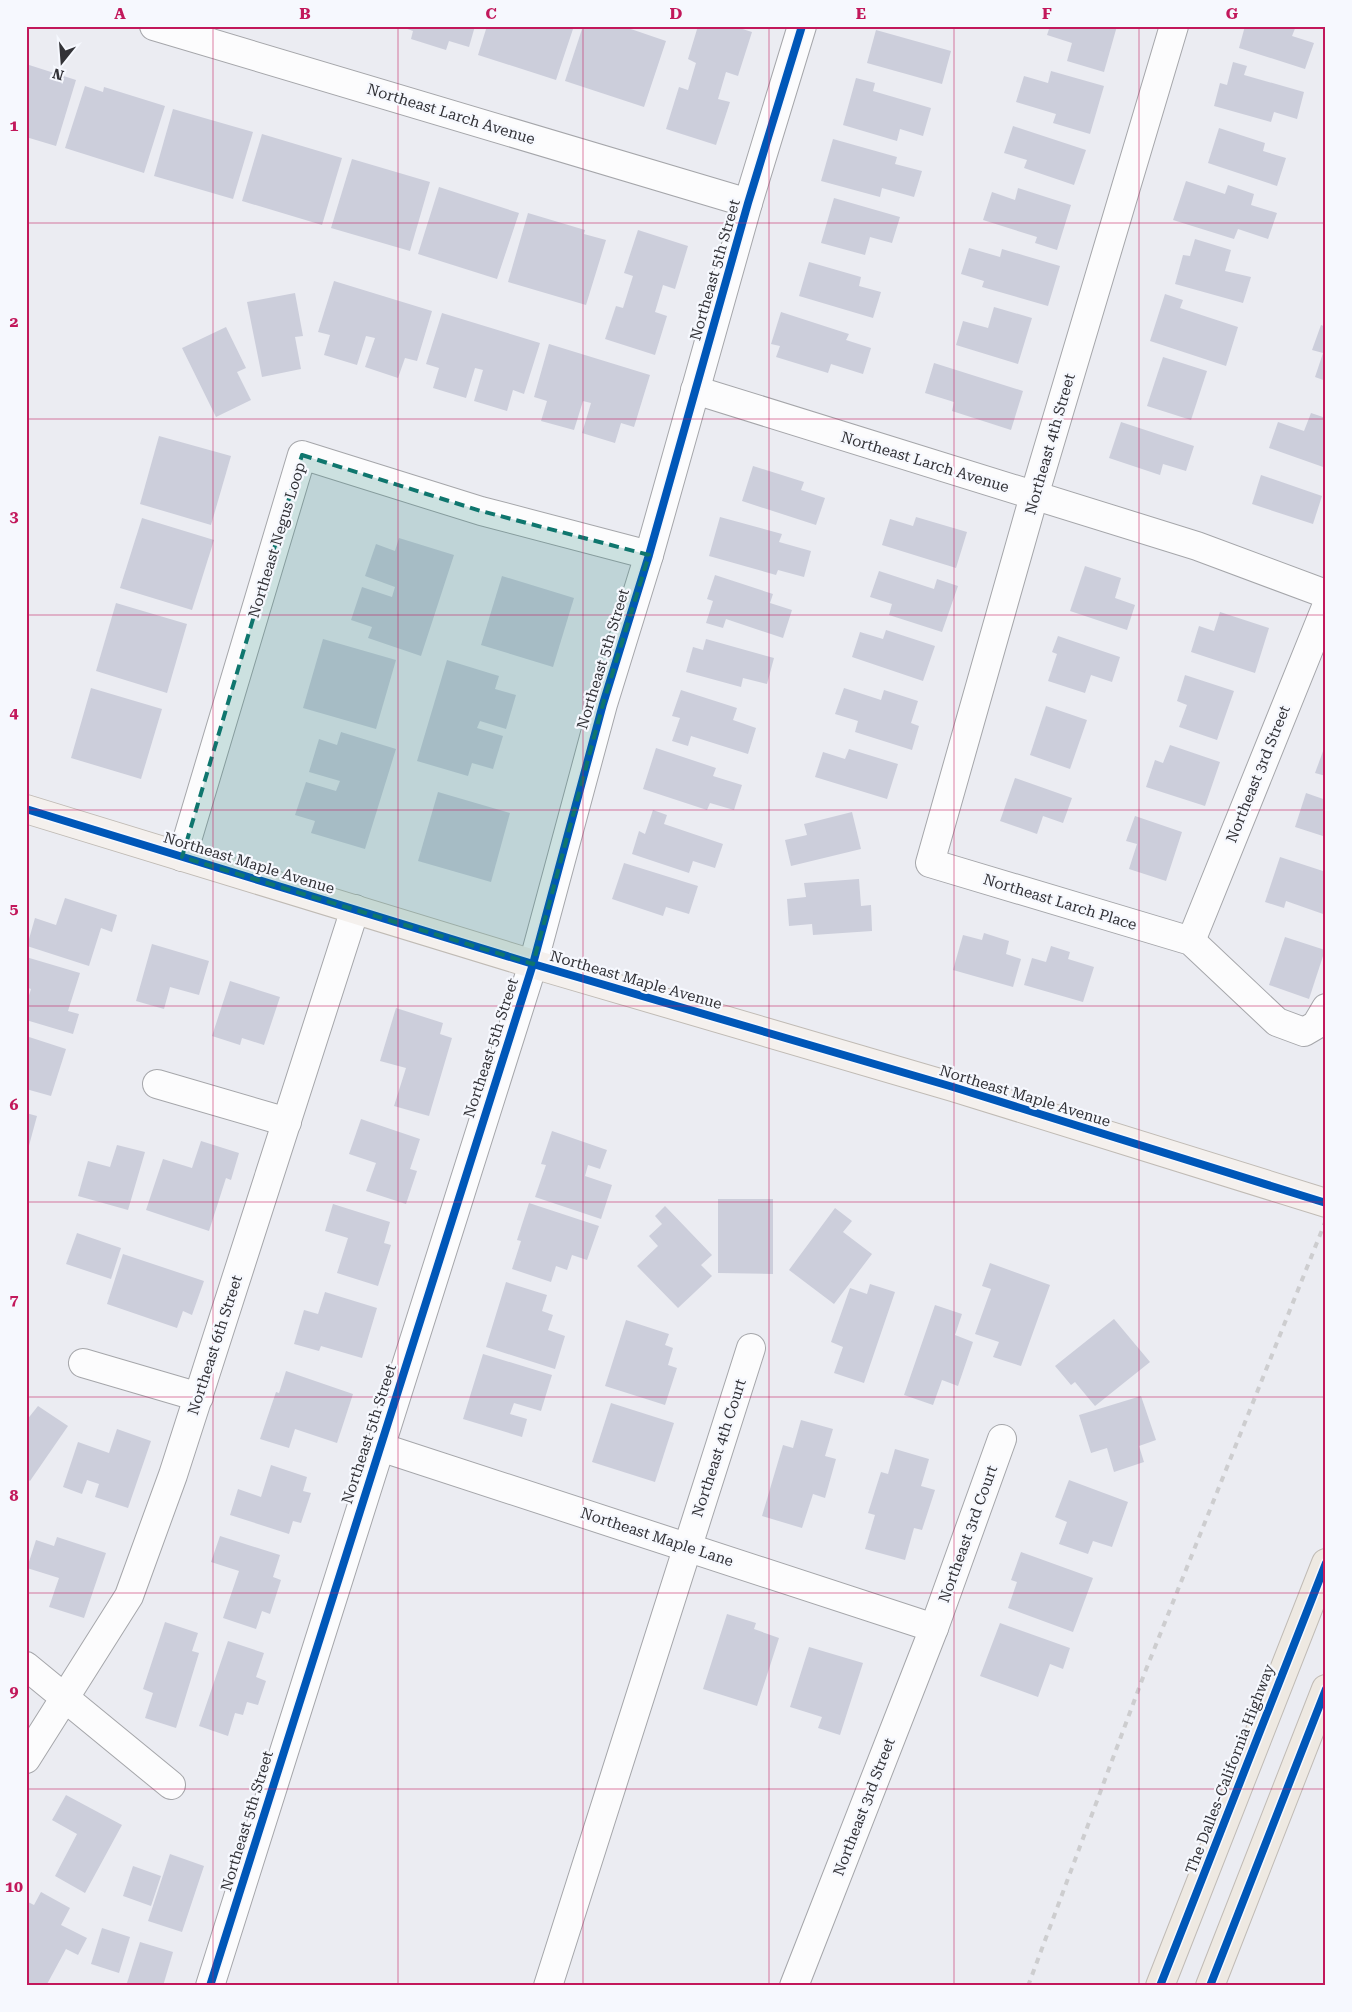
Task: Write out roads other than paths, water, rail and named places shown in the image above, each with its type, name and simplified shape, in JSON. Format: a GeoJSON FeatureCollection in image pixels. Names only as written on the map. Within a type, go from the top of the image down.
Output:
{"type":"FeatureCollection","features":[{"type":"Feature","properties":{"kind":"highway","name":"The Dalles-California Highway"},"geometry":{"type":"LineString","coordinates":[[1160,1986],[1326,1563]]}},
{"type":"Feature","properties":{"kind":"highway"},"geometry":{"type":"LineString","coordinates":[[1210,1986],[1326,1689]]}},
{"type":"Feature","properties":{"kind":"main road","name":"Northeast Maple Avenue"},"geometry":{"type":"LineString","coordinates":[[26,809],[533,964],[953,1087],[1326,1203]]}},
{"type":"Feature","properties":{"kind":"street","name":"Northeast Larch Avenue"},"geometry":{"type":"LineString","coordinates":[[154,26],[748,203]]}},
{"type":"Feature","properties":{"kind":"street","name":"Northeast 5th Street"},"geometry":{"type":"LineString","coordinates":[[210,1986],[533,964],[603,704],[650,555],[748,203],[802,26]]}},
{"type":"Feature","properties":{"kind":"street","name":"Northeast 4th Street"},"geometry":{"type":"LineString","coordinates":[[930,863],[1034,496],[1174,26]]}},
{"type":"Feature","properties":{"kind":"street","name":"Northeast Larch Avenue"},"geometry":{"type":"LineString","coordinates":[[695,390],[1196,546],[1326,594]]}},
{"type":"Feature","properties":{"kind":"street","name":"Northeast Negus Loop"},"geometry":{"type":"LineString","coordinates":[[182,857],[302,455],[481,511],[650,555]]}},
{"type":"Feature","properties":{"kind":"street","name":"Northeast 3rd Street"},"geometry":{"type":"LineString","coordinates":[[1191,941],[1326,607]]}},
{"type":"Feature","properties":{"kind":"street","name":"Northeast Larch Place"},"geometry":{"type":"LineString","coordinates":[[930,863],[1191,941]]}},
{"type":"Feature","properties":{"kind":"street","name":"Northeast 6th Street"},"geometry":{"type":"LineString","coordinates":[[26,1759],[129,1596],[173,1475],[355,909]]}},
{"type":"Feature","properties":{"kind":"street"},"geometry":{"type":"LineString","coordinates":[[1191,941],[1277,1022],[1304,1032],[1316,1025],[1326,1008]]}},
{"type":"Feature","properties":{"kind":"street"},"geometry":{"type":"LineString","coordinates":[[157,1084],[287,1122]]}},
{"type":"Feature","properties":{"kind":"street","name":"Northeast 4th Court"},"geometry":{"type":"LineString","coordinates":[[548,1986],[686,1547],[751,1348]]}},
{"type":"Feature","properties":{"kind":"street"},"geometry":{"type":"LineString","coordinates":[[83,1363],[198,1396]]}},
{"type":"Feature","properties":{"kind":"street","name":"Northeast 3rd Court"},"geometry":{"type":"LineString","coordinates":[[934,1628],[1002,1439]]}},
{"type":"Feature","properties":{"kind":"street","name":"Northeast Maple Lane"},"geometry":{"type":"LineString","coordinates":[[380,1447],[934,1628]]}},
{"type":"Feature","properties":{"kind":"street","name":"Northeast 3rd Street"},"geometry":{"type":"LineString","coordinates":[[794,1986],[934,1628]]}},
{"type":"Feature","properties":{"kind":"street"},"geometry":{"type":"LineString","coordinates":[[26,1666],[170,1785]]}},
{"type":"Feature","properties":{"kind":"railway"},"geometry":{"type":"LineString","coordinates":[[1028,1986],[1145,1672],[1326,1220]]}}]}
